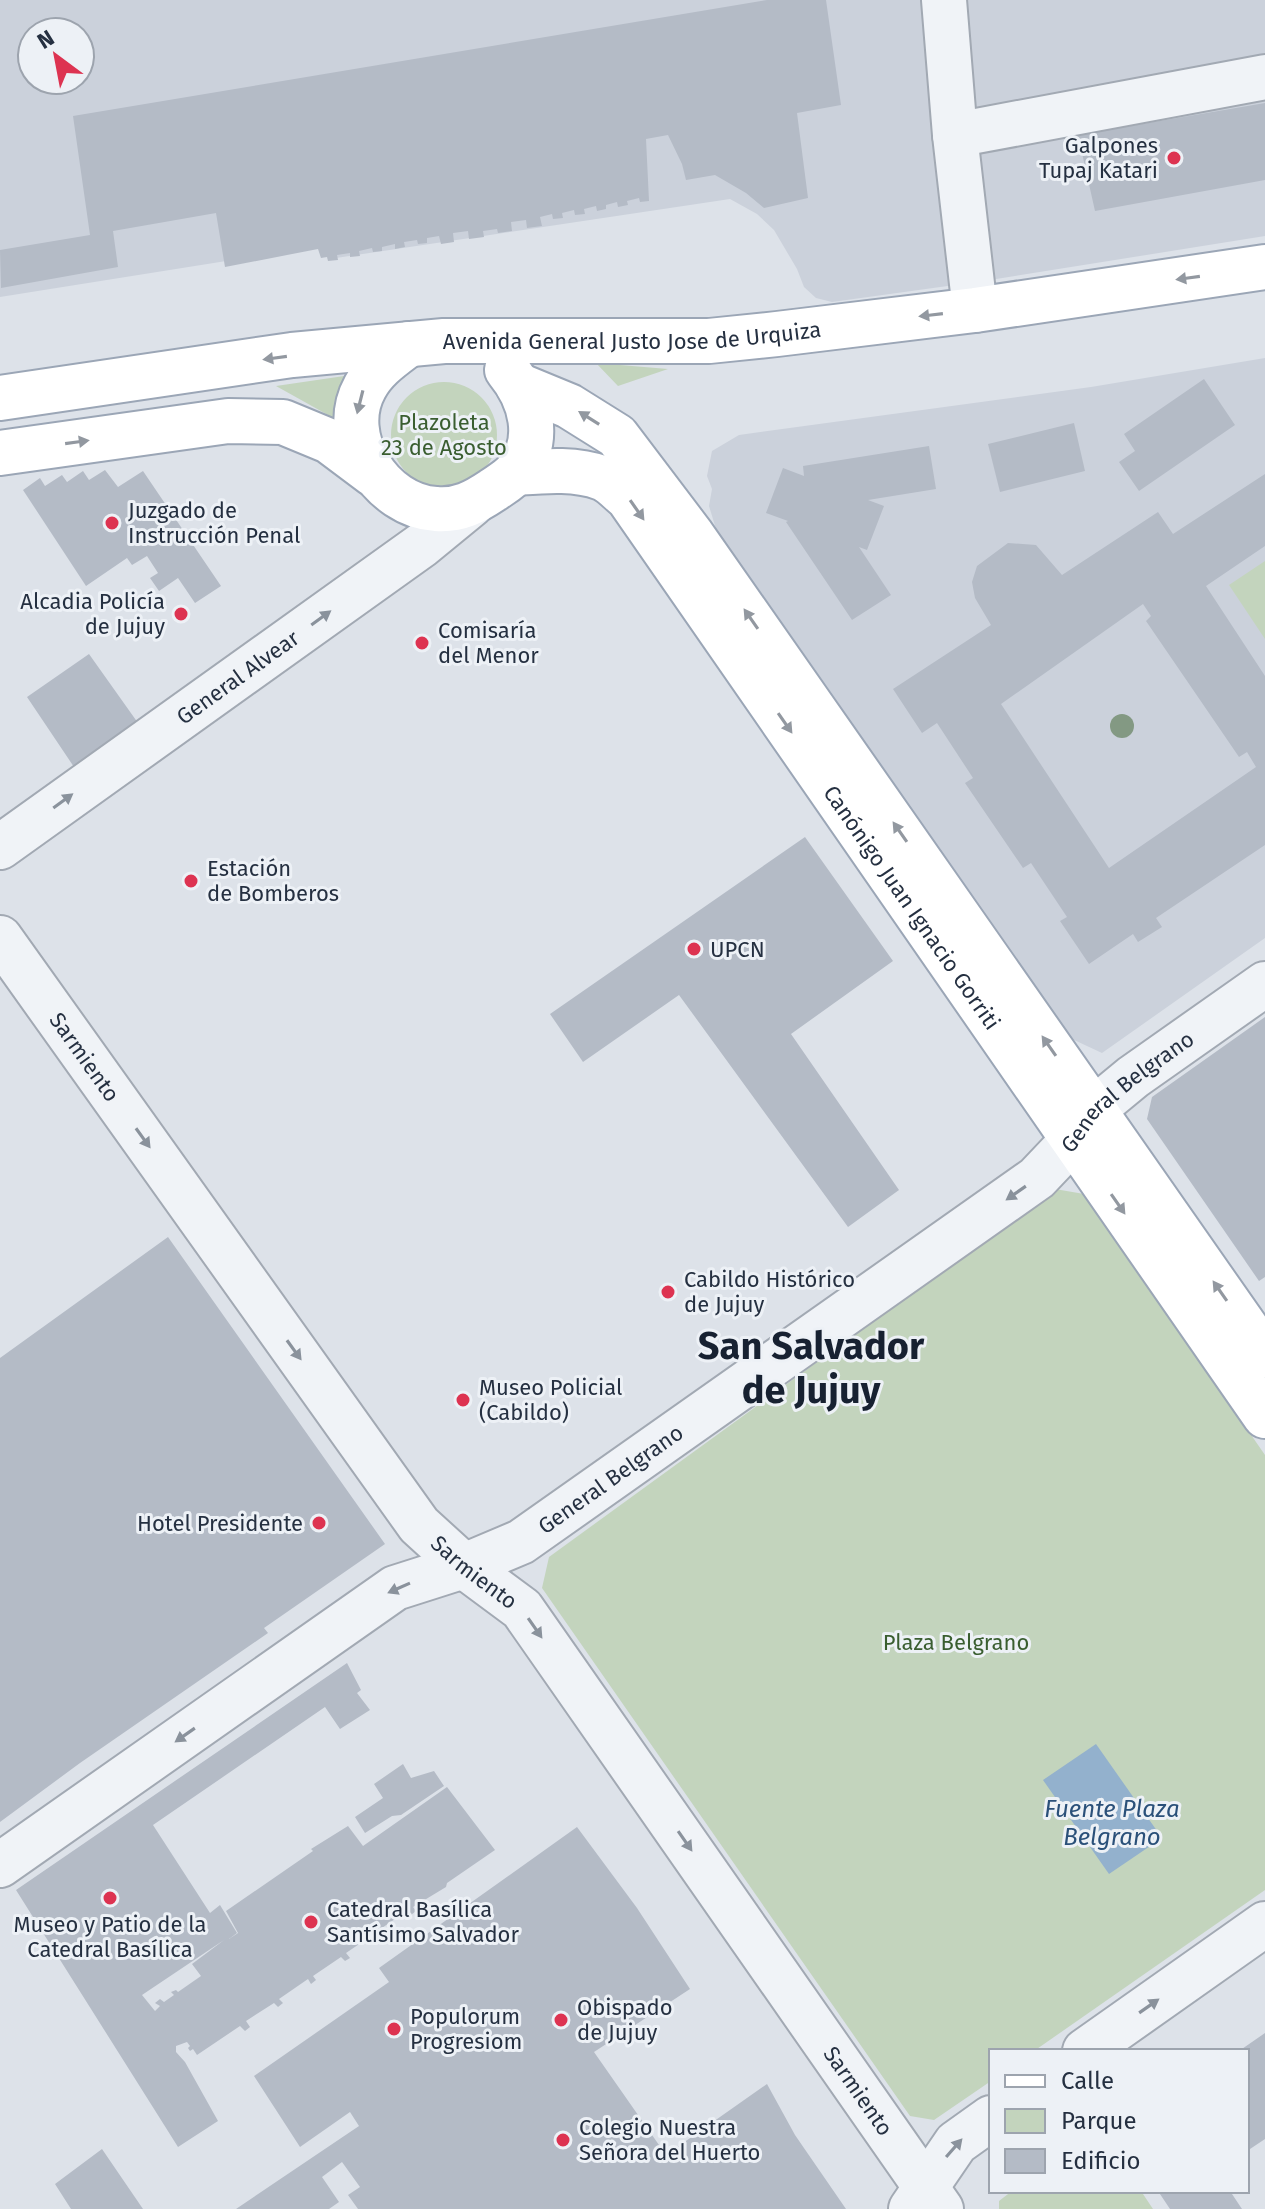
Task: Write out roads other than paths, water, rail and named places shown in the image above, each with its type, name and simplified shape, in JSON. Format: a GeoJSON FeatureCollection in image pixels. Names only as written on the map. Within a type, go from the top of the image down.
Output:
{"type":"FeatureCollection","features":[{"type":"Feature","properties":{"kind":"main road","name":"Avenida General Justo Jose de Urquiza"},"geometry":{"type":"LineString","coordinates":[[0,398],[292,355],[426,343],[709,341],[975,310],[1265,267]]}},
{"type":"Feature","properties":{"kind":"main road"},"geometry":{"type":"LineString","coordinates":[[0,453],[228,421],[283,422],[329,441],[401,497],[420,507],[438,510],[472,504],[516,473],[531,440],[532,423],[518,385],[499,363],[482,352],[458,343],[426,343],[378,368],[364,388],[357,412],[357,436],[364,460],[379,479]]}},
{"type":"Feature","properties":{"kind":"main road","name":"Canónigo Juan Ignacio Gorriti"},"geometry":{"type":"LineString","coordinates":[[518,385],[569,406],[617,436],[702,548],[1083,1125],[1265,1416]]}},
{"type":"Feature","properties":{"kind":"main road","name":"Canónigo Juan Ignacio Gorriti"},"geometry":{"type":"LineString","coordinates":[[516,473],[550,470],[579,473],[605,479],[628,498],[1083,1125],[1265,1355]]}},
{"type":"Feature","properties":{"kind":"street"},"geometry":{"type":"LineString","coordinates":[[944,0],[955,135],[975,310]]}},
{"type":"Feature","properties":{"kind":"street"},"geometry":{"type":"LineString","coordinates":[[955,135],[1265,77]]}},
{"type":"Feature","properties":{"kind":"street","name":"General Alvear"},"geometry":{"type":"LineString","coordinates":[[0,847],[422,545],[472,504]]}},
{"type":"Feature","properties":{"kind":"street","name":"Sarmiento"},"geometry":{"type":"LineString","coordinates":[[0,938],[419,1525],[464,1566],[522,1609],[926,2202]]}},
{"type":"Feature","properties":{"kind":"street","name":"General Belgrano"},"geometry":{"type":"LineString","coordinates":[[0,1865],[395,1588],[464,1566],[521,1542],[1037,1178],[1083,1125],[1133,1077],[1265,984]]}},
{"type":"Feature","properties":{"kind":"street"},"geometry":{"type":"LineString","coordinates":[[1088,2049],[1265,1924]]}},
{"type":"Feature","properties":{"kind":"street"},"geometry":{"type":"LineString","coordinates":[[926,2202],[956,2143],[989,2119]]}},
{"type":"Feature","properties":{"kind":"water","name":"Fuente Plaza Belgrano"},"geometry":{"type":"Polygon","coordinates":[[[1096,1744],[1162,1838],[1109,1874],[1043,1780],[1096,1744]]]}},
{"type":"Feature","properties":{"kind":"place","name":"Galpones Tupaj Katari"},"geometry":{"type":"Point","coordinates":[1174,158]}},
{"type":"Feature","properties":{"kind":"place","name":"Juzgado de Instrucción Penal"},"geometry":{"type":"Point","coordinates":[112,523]}},
{"type":"Feature","properties":{"kind":"place","name":"Alcadia Policía de Jujuy"},"geometry":{"type":"Point","coordinates":[181,614]}},
{"type":"Feature","properties":{"kind":"place","name":"Comisaría del Menor"},"geometry":{"type":"Point","coordinates":[422,643]}},
{"type":"Feature","properties":{"kind":"place","name":"Estación de Bomberos"},"geometry":{"type":"Point","coordinates":[191,881]}},
{"type":"Feature","properties":{"kind":"place","name":"UPCN"},"geometry":{"type":"Point","coordinates":[694,949]}},
{"type":"Feature","properties":{"kind":"place","name":"Cabildo Histórico de Jujuy"},"geometry":{"type":"Point","coordinates":[668,1292]}},
{"type":"Feature","properties":{"kind":"place","name":"Museo Policial (Cabildo)"},"geometry":{"type":"Point","coordinates":[463,1400]}},
{"type":"Feature","properties":{"kind":"place","name":"Hotel Presidente"},"geometry":{"type":"Point","coordinates":[319,1523]}},
{"type":"Feature","properties":{"kind":"place","name":"Museo y Patio de la Catedral Basílica"},"geometry":{"type":"Point","coordinates":[110,1898]}},
{"type":"Feature","properties":{"kind":"place","name":"Catedral Basílica Santísimo Salvador"},"geometry":{"type":"Point","coordinates":[311,1922]}},
{"type":"Feature","properties":{"kind":"place","name":"Obispado de Jujuy"},"geometry":{"type":"Point","coordinates":[561,2020]}},
{"type":"Feature","properties":{"kind":"place","name":"Populorum Progresiom"},"geometry":{"type":"Point","coordinates":[394,2029]}},
{"type":"Feature","properties":{"kind":"place","name":"Colegio Nuestra Señora del Huerto"},"geometry":{"type":"Point","coordinates":[563,2140]}},
{"type":"Feature","properties":{"kind":"district","name":"San Salvador de Jujuy"},"geometry":{"type":"Point","coordinates":[811,1368]}},
{"type":"Feature","properties":{"kind":"park label","name":"Plazoleta 23 de Agosto"},"geometry":{"type":"Point","coordinates":[444,434]}},
{"type":"Feature","properties":{"kind":"park label","name":"Plaza Belgrano"},"geometry":{"type":"Point","coordinates":[956,1642]}}]}
